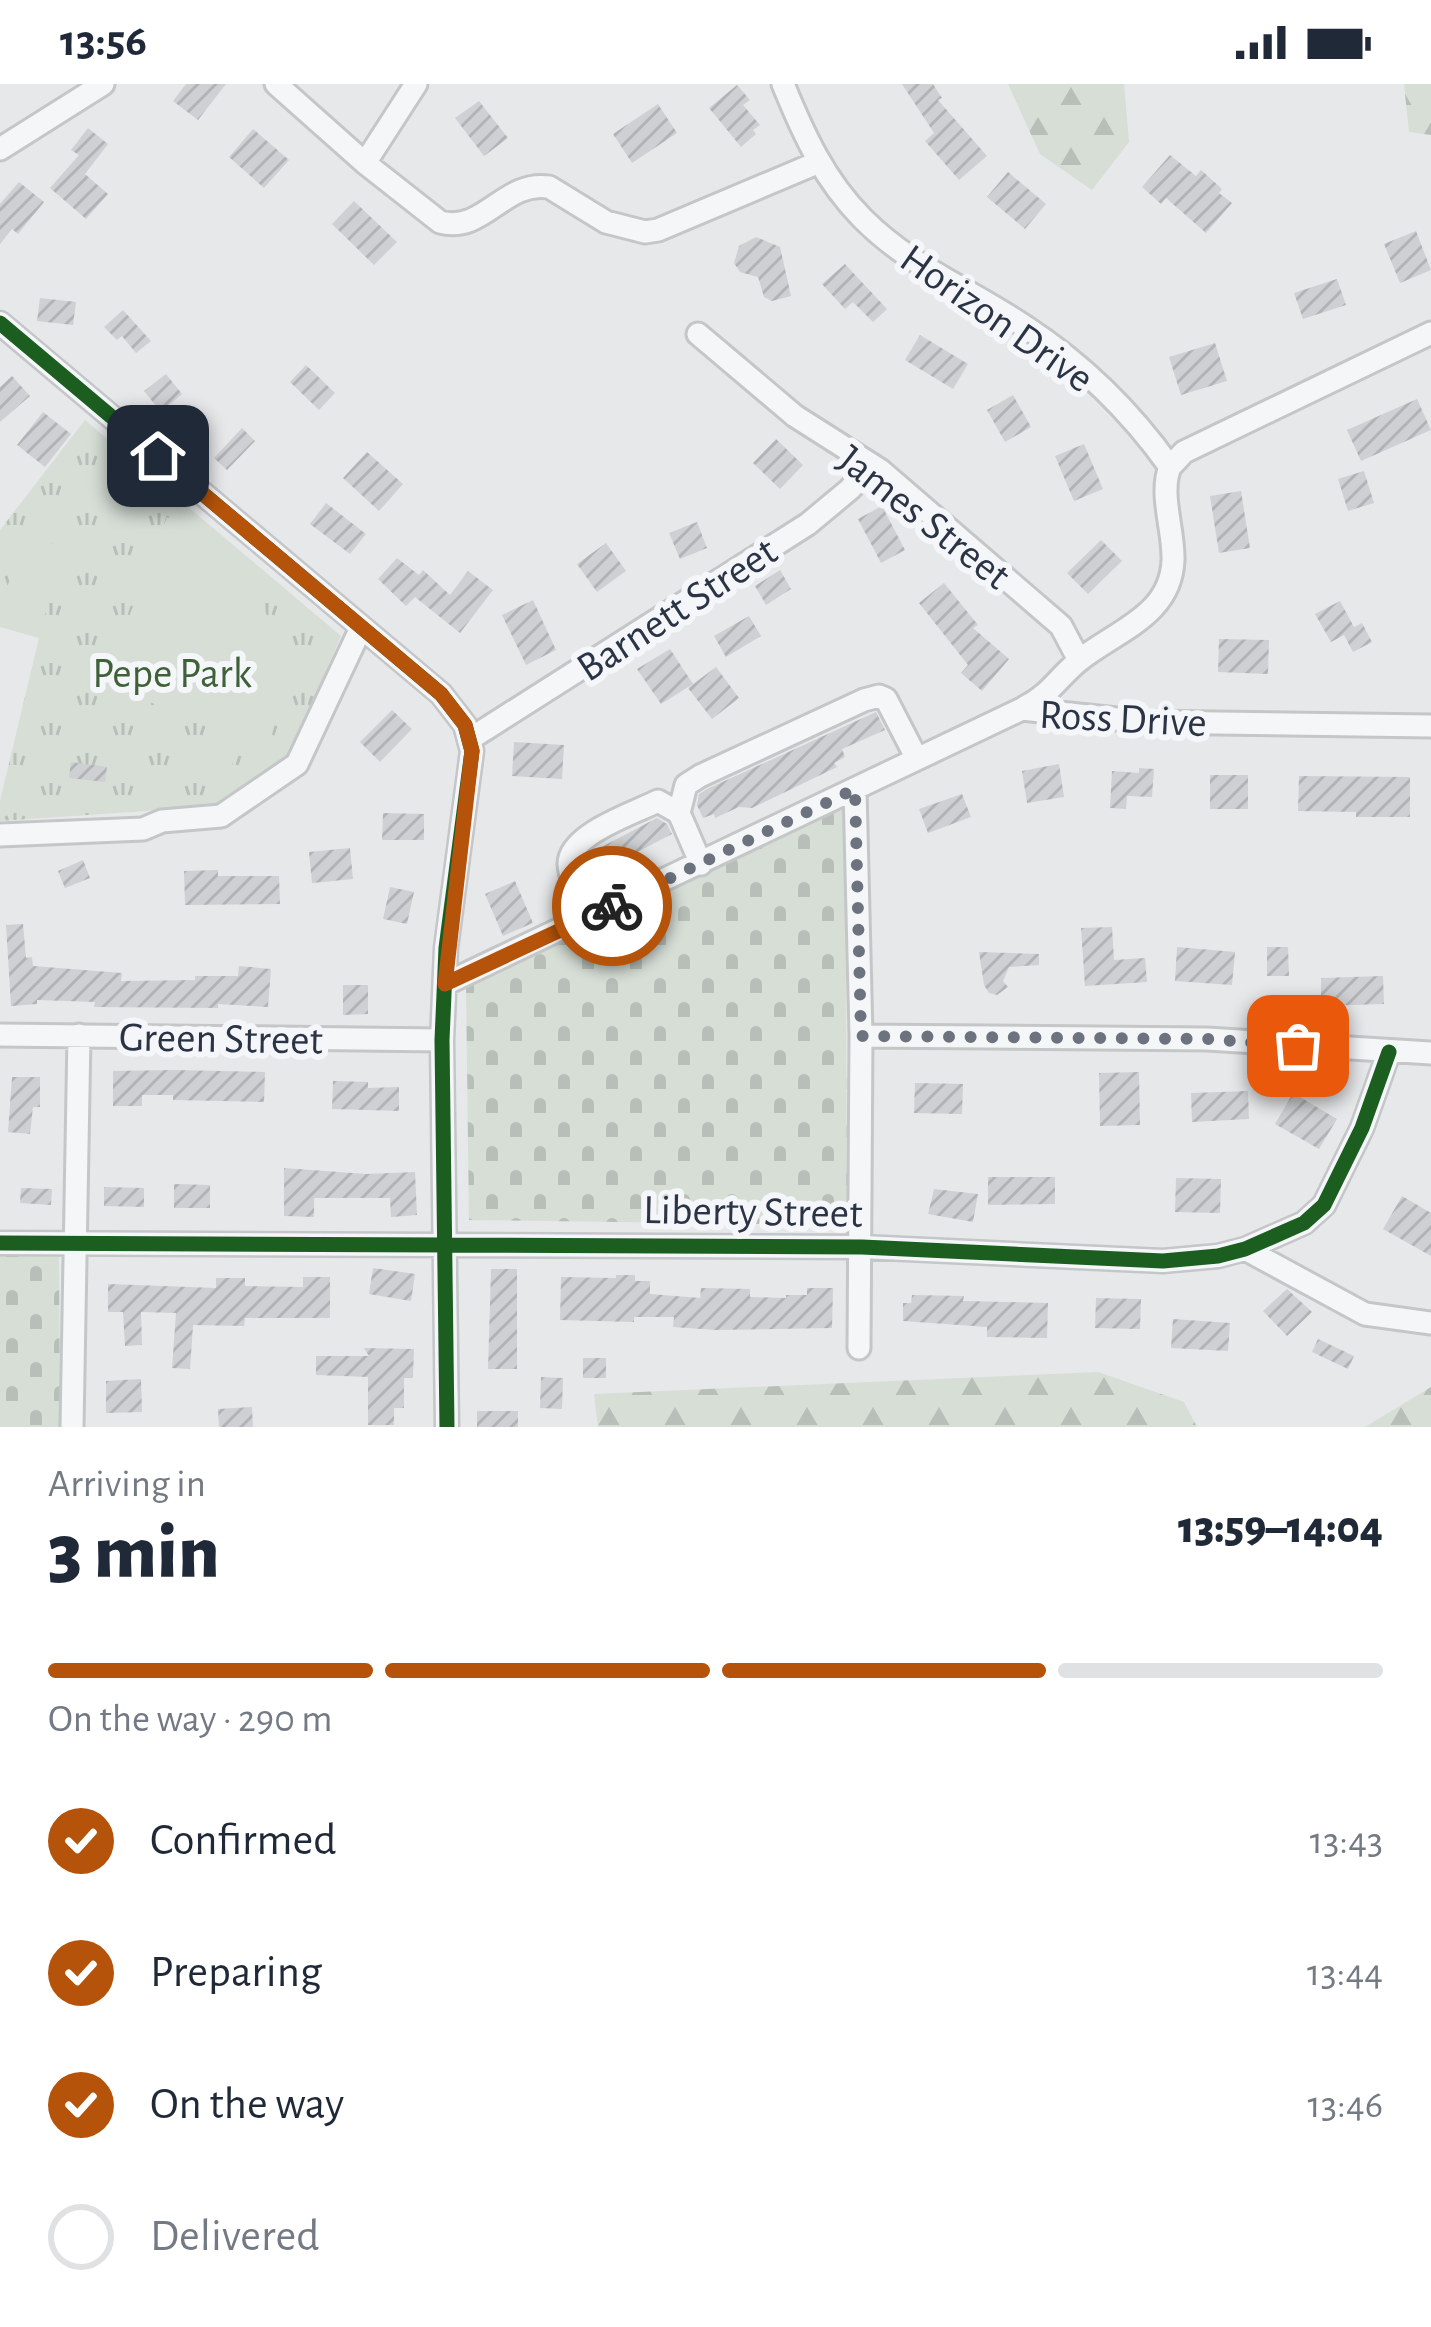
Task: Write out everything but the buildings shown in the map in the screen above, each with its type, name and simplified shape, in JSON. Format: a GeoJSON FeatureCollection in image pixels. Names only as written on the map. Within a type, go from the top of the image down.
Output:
{"type":"FeatureCollection","features":[{"type":"Feature","properties":{"kind":"street"},"geometry":{"type":"LineString","coordinates":[[0,149],[103,84]]}},
{"type":"Feature","properties":{"kind":"street"},"geometry":{"type":"LineString","coordinates":[[276,84],[365,163],[440,221],[452,225],[478,218],[511,192],[536,185],[582,204],[606,222],[645,232],[658,230],[818,162]]}},
{"type":"Feature","properties":{"kind":"street"},"geometry":{"type":"LineString","coordinates":[[365,163],[416,84]]}},
{"type":"Feature","properties":{"kind":"street","name":"Horizon Drive"},"geometry":{"type":"LineString","coordinates":[[783,84],[818,162],[864,220],[925,271],[995,308],[1074,362],[1126,413],[1170,467]]}},
{"type":"Feature","properties":{"kind":"street"},"geometry":{"type":"LineString","coordinates":[[0,323],[441,694],[470,739],[442,1040],[447,1427]]}},
{"type":"Feature","properties":{"kind":"street"},"geometry":{"type":"LineString","coordinates":[[1022,709],[1046,697],[1079,660],[1124,633],[1161,602],[1173,564],[1166,494],[1170,467],[1184,452],[1431,333]]}},
{"type":"Feature","properties":{"kind":"street","name":"James Street"},"geometry":{"type":"LineString","coordinates":[[698,334],[794,416],[871,465],[1061,626],[1079,660]]}},
{"type":"Feature","properties":{"kind":"street","name":"Barnett Street"},"geometry":{"type":"LineString","coordinates":[[470,739],[808,524],[871,465]]}},
{"type":"Feature","properties":{"kind":"street"},"geometry":{"type":"LineString","coordinates":[[0,835],[143,829],[162,821],[221,816],[298,764],[361,628]]}},
{"type":"Feature","properties":{"kind":"street"},"geometry":{"type":"LineString","coordinates":[[679,813],[686,785],[700,776],[878,696],[893,710],[917,759]]}},
{"type":"Feature","properties":{"kind":"street","name":"Ross Drive"},"geometry":{"type":"LineString","coordinates":[[445,984],[1022,709],[1145,722],[1431,726]]}},
{"type":"Feature","properties":{"kind":"street"},"geometry":{"type":"LineString","coordinates":[[855,789],[861,1036],[859,1348]]}},
{"type":"Feature","properties":{"kind":"street"},"geometry":{"type":"LineString","coordinates":[[589,917],[572,881],[572,850],[583,838],[658,801],[679,813],[701,863]]}},
{"type":"Feature","properties":{"kind":"street","name":"Green Street"},"geometry":{"type":"LineString","coordinates":[[0,1035],[442,1040]]}},
{"type":"Feature","properties":{"kind":"street"},"geometry":{"type":"LineString","coordinates":[[72,1427],[80,1035]]}},
{"type":"Feature","properties":{"kind":"street"},"geometry":{"type":"LineString","coordinates":[[861,1036],[1207,1039],[1431,1053]]}},
{"type":"Feature","properties":{"kind":"street","name":"Liberty Street"},"geometry":{"type":"LineString","coordinates":[[0,1243],[862,1247],[1162,1261],[1245,1250],[1304,1223],[1324,1205],[1362,1127],[1389,1052]]}},
{"type":"Feature","properties":{"kind":"street"},"geometry":{"type":"LineString","coordinates":[[1245,1250],[1365,1314],[1431,1323]]}},
{"type":"Feature","properties":{"kind":"green space"},"geometry":{"type":"Polygon","coordinates":[[[1008,84],[1124,84],[1129,142],[1092,190],[1040,154],[1008,84]]]}},
{"type":"Feature","properties":{"kind":"green space"},"geometry":{"type":"Polygon","coordinates":[[[1404,84],[1431,84],[1431,135],[1409,132],[1404,84]]]}},
{"type":"Feature","properties":{"kind":"green space","name":"Pepe Park"},"geometry":{"type":"Polygon","coordinates":[[[85,420],[341,636],[287,763],[219,806],[0,821],[0,801],[39,638],[0,627],[0,530],[85,420]]]}},
{"type":"Feature","properties":{"kind":"green space"},"geometry":{"type":"Polygon","coordinates":[[[167,517],[227,558],[265,611],[279,674],[269,746],[103,685],[167,517]]]}},
{"type":"Feature","properties":{"kind":"green space"},"geometry":{"type":"Polygon","coordinates":[[[23,535],[65,547],[44,618],[2,605],[23,535]]]}},
{"type":"Feature","properties":{"kind":"green space"},"geometry":{"type":"Polygon","coordinates":[[[181,735],[236,751],[231,768],[176,752],[181,735]]]}},
{"type":"Feature","properties":{"kind":"green space"},"geometry":{"type":"Polygon","coordinates":[[[845,808],[847,1225],[469,1220],[466,986],[845,808]]]}},
{"type":"Feature","properties":{"kind":"green space"},"geometry":{"type":"Polygon","coordinates":[[[0,1255],[59,1257],[60,1427],[0,1427],[0,1255]]]}},
{"type":"Feature","properties":{"kind":"green space"},"geometry":{"type":"Polygon","coordinates":[[[1098,1372],[1184,1402],[1197,1427],[598,1427],[594,1394],[1098,1372]]]}},
{"type":"Feature","properties":{"kind":"green space"},"geometry":{"type":"Polygon","coordinates":[[[1431,1387],[1431,1427],[1365,1427],[1431,1387]]]}},
{"type":"Feature","properties":{"kind":"cycle path"},"geometry":{"type":"LineString","coordinates":[[0,323],[441,694],[465,725],[472,751],[446,948],[442,1040],[447,1427]]}},
{"type":"Feature","properties":{"kind":"cycle path"},"geometry":{"type":"LineString","coordinates":[[0,1243],[862,1247],[1163,1261],[1218,1256],[1304,1223],[1324,1205],[1362,1128],[1389,1052]]}},
{"type":"Feature","properties":{"kind":"way so far"},"geometry":{"type":"LineString","coordinates":[[612,906],[855,789],[861,1036],[1207,1039],[1298,1046]]}},
{"type":"Feature","properties":{"kind":"route"},"geometry":{"type":"LineString","coordinates":[[158,456],[441,694],[465,725],[471,764],[445,984],[612,906]]}}]}
